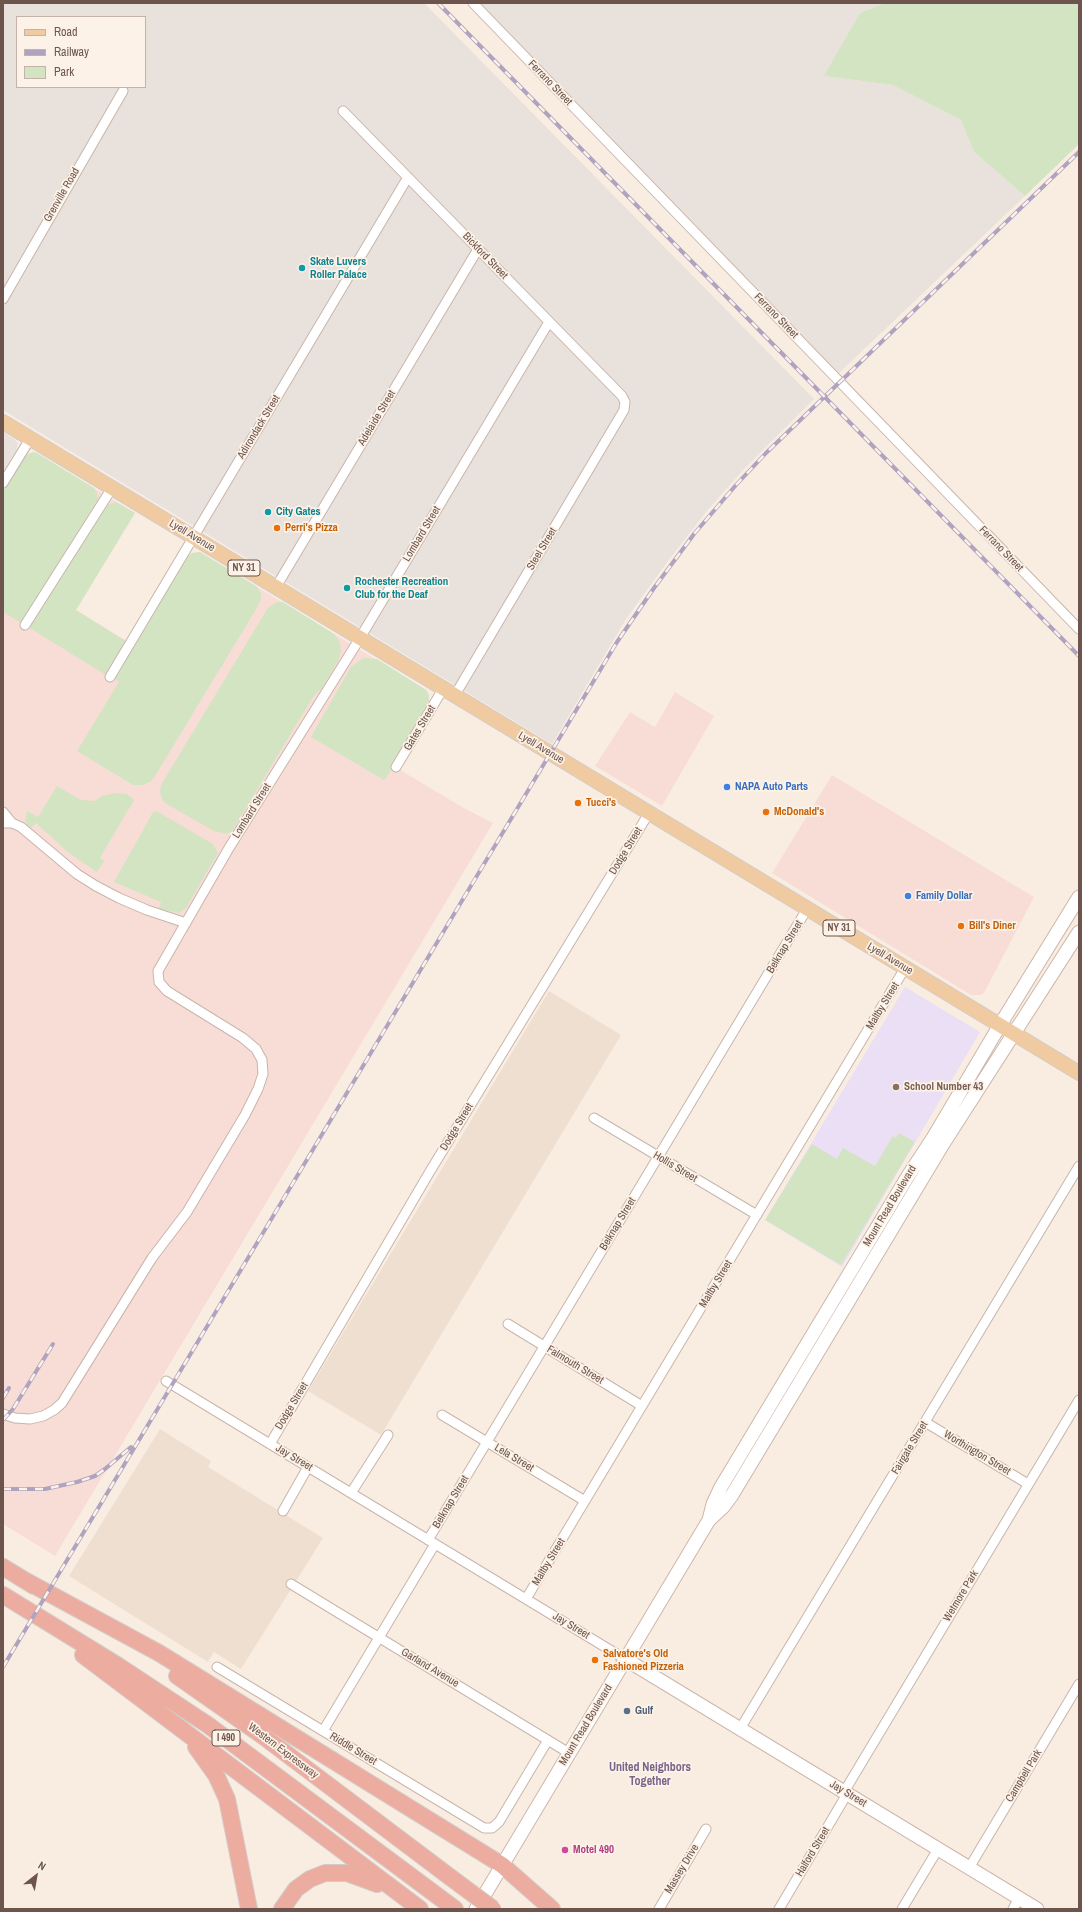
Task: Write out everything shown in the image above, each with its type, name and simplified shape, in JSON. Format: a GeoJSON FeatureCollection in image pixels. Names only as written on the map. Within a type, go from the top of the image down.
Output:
{"type":"FeatureCollection","features":[{"type":"Feature","properties":{"kind":"highway","name":"Western Expressway"},"geometry":{"type":"LineString","coordinates":[[3,1567],[129,1645],[218,1704],[493,1909]]}},
{"type":"Feature","properties":{"kind":"highway"},"geometry":{"type":"LineString","coordinates":[[26,1581],[159,1653],[502,1865],[552,1909]]}},
{"type":"Feature","properties":{"kind":"highway","name":"Western Expressway"},"geometry":{"type":"LineString","coordinates":[[3,1595],[124,1669],[202,1721],[455,1909]]}},
{"type":"Feature","properties":{"kind":"highway"},"geometry":{"type":"LineString","coordinates":[[3,1595],[420,1909]]}},
{"type":"Feature","properties":{"kind":"highway"},"geometry":{"type":"LineString","coordinates":[[160,1712],[199,1751],[210,1765],[221,1784],[229,1809],[249,1909]]}},
{"type":"Feature","properties":{"kind":"highway"},"geometry":{"type":"LineString","coordinates":[[282,1909],[293,1892],[306,1881],[318,1875],[333,1872],[347,1873],[367,1879],[420,1909]]}},
{"type":"Feature","properties":{"kind":"main road","name":"Lyell Avenue"},"geometry":{"type":"LineString","coordinates":[[3,422],[1079,1073]]}},
{"type":"Feature","properties":{"kind":"main road","name":"Mount Read Boulevard"},"geometry":{"type":"LineString","coordinates":[[709,1520],[713,1504],[721,1487],[1079,897]]}},
{"type":"Feature","properties":{"kind":"main road","name":"Mount Read Boulevard"},"geometry":{"type":"LineString","coordinates":[[476,1909],[709,1520],[723,1507],[732,1495],[943,1144],[1079,932]]}},
{"type":"Feature","properties":{"kind":"main road","name":"Jay Street"},"geometry":{"type":"LineString","coordinates":[[625,1659],[969,1868],[1016,1904],[1037,1909]]}},
{"type":"Feature","properties":{"kind":"street","name":"Ferrano Street"},"geometry":{"type":"LineString","coordinates":[[473,3],[1079,629]]}},
{"type":"Feature","properties":{"kind":"street","name":"Grenville Road"},"geometry":{"type":"LineString","coordinates":[[3,299],[123,91]]}},
{"type":"Feature","properties":{"kind":"street","name":"Bickford Street"},"geometry":{"type":"LineString","coordinates":[[342,110],[622,396],[625,402]]}},
{"type":"Feature","properties":{"kind":"street","name":"Adirondack Street"},"geometry":{"type":"LineString","coordinates":[[110,677],[408,177]]}},
{"type":"Feature","properties":{"kind":"street","name":"Adelaide Street"},"geometry":{"type":"LineString","coordinates":[[276,587],[478,249]]}},
{"type":"Feature","properties":{"kind":"street","name":"Lombard Street"},"geometry":{"type":"LineString","coordinates":[[3,1414],[15,1418],[30,1419],[43,1416],[54,1410],[62,1402],[152,1258],[187,1212],[245,1115],[264,1074],[262,1060],[256,1049],[243,1038],[167,991],[159,982],[158,971],[229,848],[360,638],[549,322]]}},
{"type":"Feature","properties":{"kind":"street","name":"Steel Street"},"geometry":{"type":"LineString","coordinates":[[449,692],[624,410],[625,402]]}},
{"type":"Feature","properties":{"kind":"street"},"geometry":{"type":"LineString","coordinates":[[3,483],[30,439]]}},
{"type":"Feature","properties":{"kind":"street"},"geometry":{"type":"LineString","coordinates":[[25,625],[112,488]]}},
{"type":"Feature","properties":{"kind":"street","name":"Gates Street"},"geometry":{"type":"LineString","coordinates":[[396,767],[449,692]]}},
{"type":"Feature","properties":{"kind":"street"},"geometry":{"type":"LineString","coordinates":[[3,812],[7,823],[28,832],[57,858],[96,886],[133,904],[186,923]]}},
{"type":"Feature","properties":{"kind":"street","name":"Dodge Street"},"geometry":{"type":"LineString","coordinates":[[270,1444],[429,1173],[649,813]]}},
{"type":"Feature","properties":{"kind":"street","name":"Belknap Street"},"geometry":{"type":"LineString","coordinates":[[323,1731],[378,1637],[487,1442],[807,909]]}},
{"type":"Feature","properties":{"kind":"street","name":"Maltby Street"},"geometry":{"type":"LineString","coordinates":[[526,1599],[905,968]]}},
{"type":"Feature","properties":{"kind":"street","name":"Hollis Street"},"geometry":{"type":"LineString","coordinates":[[594,1118],[757,1215]]}},
{"type":"Feature","properties":{"kind":"street","name":"Fairgate Street"},"geometry":{"type":"LineString","coordinates":[[740,1729],[1079,1166]]}},
{"type":"Feature","properties":{"kind":"street","name":"Falmouth Street"},"geometry":{"type":"LineString","coordinates":[[508,1324],[642,1406]]}},
{"type":"Feature","properties":{"kind":"street","name":"Jay Street"},"geometry":{"type":"LineString","coordinates":[[166,1381],[625,1659]]}},
{"type":"Feature","properties":{"kind":"street","name":"Wetmore Park"},"geometry":{"type":"LineString","coordinates":[[846,1793],[1079,1400]]}},
{"type":"Feature","properties":{"kind":"street","name":"Lela Street"},"geometry":{"type":"LineString","coordinates":[[442,1415],[585,1501]]}},
{"type":"Feature","properties":{"kind":"street","name":"Worthington Street"},"geometry":{"type":"LineString","coordinates":[[925,1422],[1028,1484]]}},
{"type":"Feature","properties":{"kind":"street"},"geometry":{"type":"LineString","coordinates":[[351,1493],[388,1435]]}},
{"type":"Feature","properties":{"kind":"street"},"geometry":{"type":"LineString","coordinates":[[283,1511],[308,1467]]}},
{"type":"Feature","properties":{"kind":"street","name":"Garland Avenue"},"geometry":{"type":"LineString","coordinates":[[291,1584],[569,1753]]}},
{"type":"Feature","properties":{"kind":"street","name":"Riddle Street"},"geometry":{"type":"LineString","coordinates":[[217,1666],[479,1826],[489,1829],[494,1827],[499,1822],[548,1740]]}},
{"type":"Feature","properties":{"kind":"street","name":"Campbell Park"},"geometry":{"type":"LineString","coordinates":[[969,1868],[1079,1684]]}},
{"type":"Feature","properties":{"kind":"street","name":"Halford Street"},"geometry":{"type":"LineString","coordinates":[[779,1909],[846,1793]]}},
{"type":"Feature","properties":{"kind":"street","name":"Massey Drive"},"geometry":{"type":"LineString","coordinates":[[659,1909],[706,1829]]}},
{"type":"Feature","properties":{"kind":"street"},"geometry":{"type":"LineString","coordinates":[[902,1909],[938,1849]]}},
{"type":"Feature","properties":{"kind":"shaded area"},"geometry":{"type":"Polygon","coordinates":[[[3,3],[424,3],[814,399],[743,470],[706,512],[668,561],[626,619],[552,744],[3,410],[3,3]]]}},
{"type":"Feature","properties":{"kind":"shaded area"},"geometry":{"type":"Polygon","coordinates":[[[481,3],[885,3],[860,13],[825,76],[893,85],[961,120],[974,152],[1025,196],[839,373],[481,3]]]}},
{"type":"Feature","properties":{"kind":"shaded area"},"geometry":{"type":"Polygon","coordinates":[[[3,432],[14,439],[18,444],[16,451],[3,472],[3,432]]]}},
{"type":"Feature","properties":{"kind":"shaded area"},"geometry":{"type":"Polygon","coordinates":[[[29,453],[36,453],[135,513],[76,610],[135,646],[188,556],[192,553],[200,552],[426,690],[429,695],[429,701],[392,765],[462,807],[493,823],[55,1556],[3,1524],[3,490],[29,453]]]}},
{"type":"Feature","properties":{"kind":"shaded area"},"geometry":{"type":"Polygon","coordinates":[[[675,692],[714,716],[662,806],[595,766],[630,712],[655,727],[675,692]]]}},
{"type":"Feature","properties":{"kind":"shaded area"},"geometry":{"type":"Polygon","coordinates":[[[832,775],[1034,897],[984,993],[981,995],[971,995],[772,873],[832,775]]]}},
{"type":"Feature","properties":{"kind":"shaded area","name":"School Number 43"},"geometry":{"type":"Polygon","coordinates":[[[905,987],[980,1032],[842,1267],[765,1220],[905,987]]]}},
{"type":"Feature","properties":{"kind":"shaded area"},"geometry":{"type":"Polygon","coordinates":[[[549,991],[621,1035],[381,1435],[308,1391],[549,991]]]}},
{"type":"Feature","properties":{"kind":"shaded area"},"geometry":{"type":"Polygon","coordinates":[[[160,1429],[211,1461],[208,1467],[323,1538],[241,1669],[214,1652],[208,1662],[69,1576],[160,1429]]]}},
{"type":"Feature","properties":{"kind":"green space"},"geometry":{"type":"Polygon","coordinates":[[[885,3],[1079,3],[1079,144],[1025,196],[974,152],[961,120],[893,85],[824,76],[860,13],[885,3]]]}},
{"type":"Feature","properties":{"kind":"green space"},"geometry":{"type":"Polygon","coordinates":[[[33,452],[94,488],[98,499],[21,623],[3,612],[3,490],[25,456],[33,452]]]}},
{"type":"Feature","properties":{"kind":"green space"},"geometry":{"type":"Polygon","coordinates":[[[115,502],[135,513],[76,610],[127,642],[106,675],[28,627],[108,505],[115,502]]]}},
{"type":"Feature","properties":{"kind":"green space"},"geometry":{"type":"Polygon","coordinates":[[[200,552],[256,586],[261,593],[261,599],[155,776],[150,782],[142,785],[133,785],[77,751],[119,682],[115,679],[188,556],[192,553],[200,552]]]}},
{"type":"Feature","properties":{"kind":"green space"},"geometry":{"type":"Polygon","coordinates":[[[277,602],[283,602],[334,634],[340,642],[341,651],[338,661],[322,688],[313,697],[232,831],[227,834],[214,831],[165,803],[160,792],[161,785],[268,608],[277,602]]]}},
{"type":"Feature","properties":{"kind":"green space"},"geometry":{"type":"Polygon","coordinates":[[[363,658],[377,659],[426,690],[429,695],[429,701],[392,764],[394,766],[384,780],[311,737],[351,667],[363,658]]]}},
{"type":"Feature","properties":{"kind":"green space"},"geometry":{"type":"Polygon","coordinates":[[[57,786],[81,800],[95,801],[102,796],[115,793],[127,794],[134,800],[100,858],[104,861],[97,872],[69,853],[36,823],[31,828],[27,825],[25,820],[27,811],[38,817],[57,786]]]}},
{"type":"Feature","properties":{"kind":"green space"},"geometry":{"type":"Polygon","coordinates":[[[156,811],[213,844],[218,853],[186,908],[179,913],[159,909],[161,902],[114,882],[153,812],[156,811]]]}},
{"type":"Feature","properties":{"kind":"green space"},"geometry":{"type":"Polygon","coordinates":[[[899,1133],[915,1142],[841,1265],[765,1220],[812,1144],[837,1159],[843,1148],[875,1166],[893,1136],[896,1138],[899,1133]]]}},
{"type":"Feature","properties":{"kind":"railway"},"geometry":{"type":"LineString","coordinates":[[438,3],[1079,656]]}},
{"type":"Feature","properties":{"kind":"railway"},"geometry":{"type":"LineString","coordinates":[[3,1667],[617,642],[654,588],[694,534],[766,453],[1079,152]]}},
{"type":"Feature","properties":{"kind":"railway"},"geometry":{"type":"LineString","coordinates":[[3,1420],[13,1409],[53,1344]]}},
{"type":"Feature","properties":{"kind":"railway"},"geometry":{"type":"LineString","coordinates":[[3,1398],[9,1388]]}},
{"type":"Feature","properties":{"kind":"railway"},"geometry":{"type":"LineString","coordinates":[[3,1489],[45,1489],[77,1482],[95,1476],[131,1447]]}},
{"type":"Feature","properties":{"kind":"place","name":"Skate Luvers Roller Palace"},"geometry":{"type":"Point","coordinates":[302,268]}},
{"type":"Feature","properties":{"kind":"place","name":"City Gates"},"geometry":{"type":"Point","coordinates":[268,512]}},
{"type":"Feature","properties":{"kind":"place","name":"Perri's Pizza"},"geometry":{"type":"Point","coordinates":[277,528]}},
{"type":"Feature","properties":{"kind":"place","name":"Rochester Recreation Club for the Deaf"},"geometry":{"type":"Point","coordinates":[347,588]}},
{"type":"Feature","properties":{"kind":"place","name":"NAPA Auto Parts"},"geometry":{"type":"Point","coordinates":[727,787]}},
{"type":"Feature","properties":{"kind":"place","name":"Tucci's"},"geometry":{"type":"Point","coordinates":[578,803]}},
{"type":"Feature","properties":{"kind":"place","name":"McDonald's"},"geometry":{"type":"Point","coordinates":[766,812]}},
{"type":"Feature","properties":{"kind":"place","name":"Family Dollar"},"geometry":{"type":"Point","coordinates":[908,896]}},
{"type":"Feature","properties":{"kind":"place","name":"Bill's Diner"},"geometry":{"type":"Point","coordinates":[961,926]}},
{"type":"Feature","properties":{"kind":"place","name":"School Number 43"},"geometry":{"type":"Point","coordinates":[896,1087]}},
{"type":"Feature","properties":{"kind":"place","name":"Salvatore's Old Fashioned Pizzeria"},"geometry":{"type":"Point","coordinates":[595,1660]}},
{"type":"Feature","properties":{"kind":"place","name":"Gulf"},"geometry":{"type":"Point","coordinates":[627,1711]}},
{"type":"Feature","properties":{"kind":"place","name":"Motel 490"},"geometry":{"type":"Point","coordinates":[565,1850]}},
{"type":"Feature","properties":{"kind":"district","name":"United Neighbors Together"},"geometry":{"type":"Point","coordinates":[650,1775]}}]}
